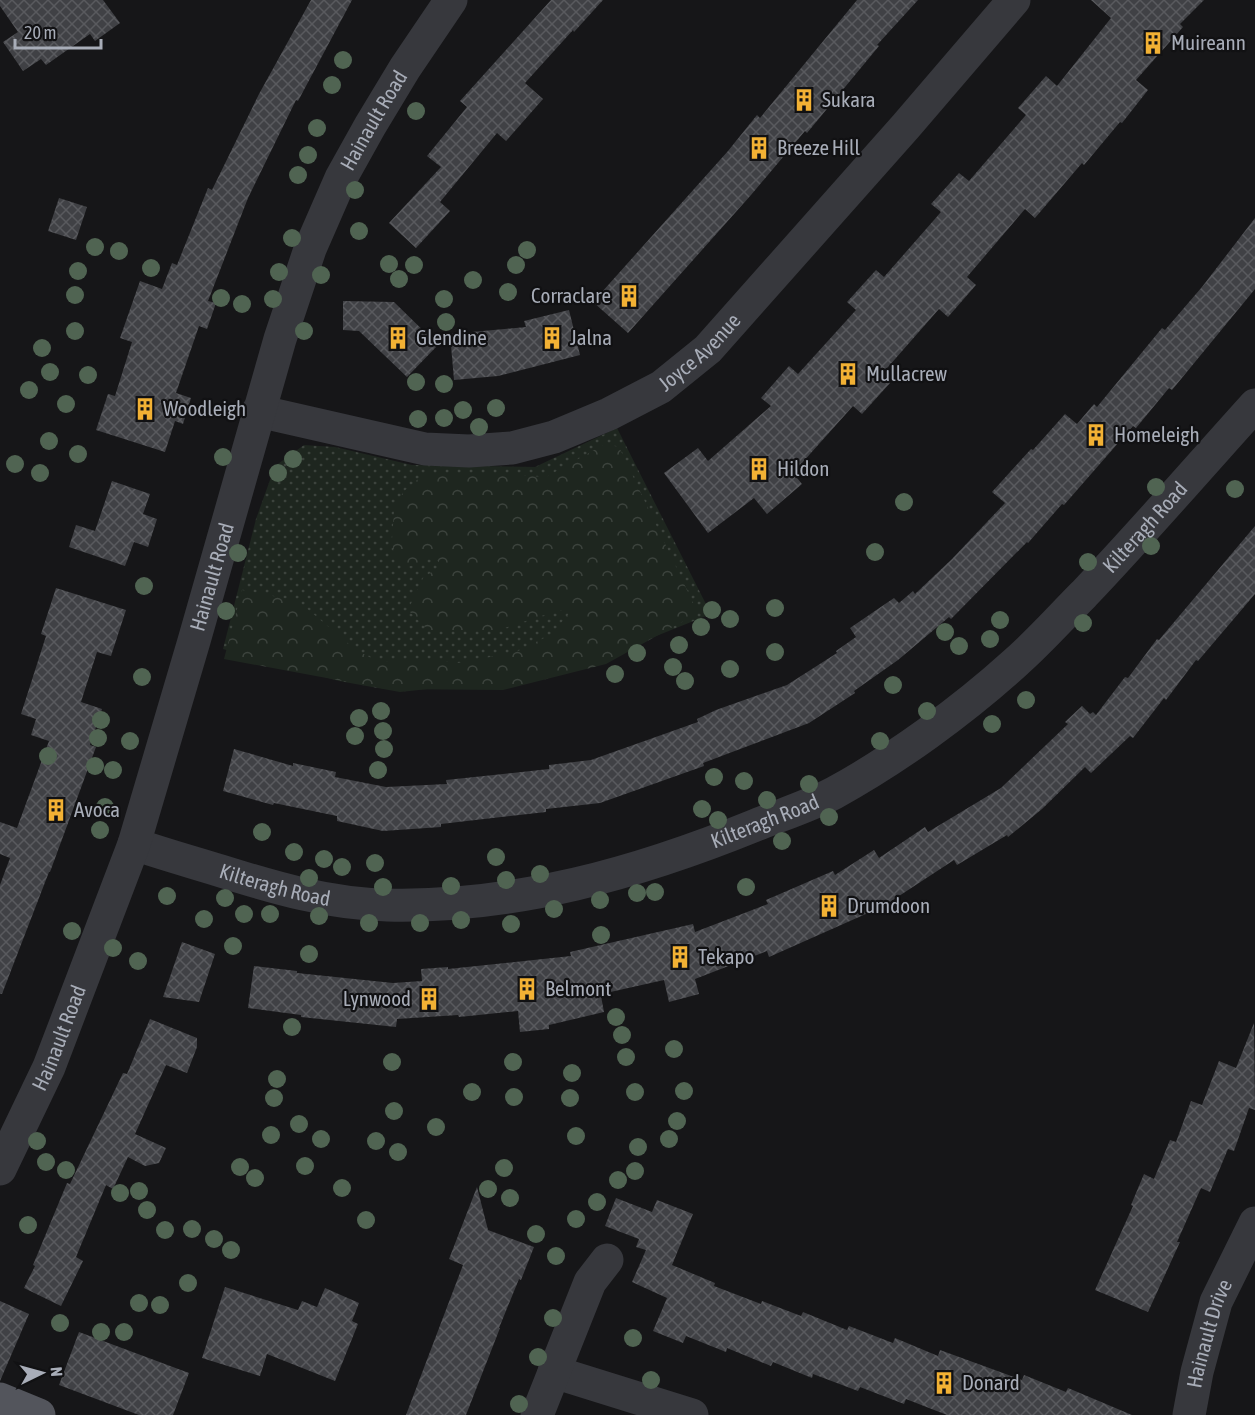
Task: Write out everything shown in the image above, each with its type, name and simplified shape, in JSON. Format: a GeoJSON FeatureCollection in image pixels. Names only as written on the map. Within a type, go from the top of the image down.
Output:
{"type":"FeatureCollection","features":[{"type":"Feature","properties":{"kind":"main road"},"geometry":{"type":"LineString","coordinates":[[0,1399],[39,1415]]}},
{"type":"Feature","properties":{"kind":"street","name":"Hainault Road"},"geometry":{"type":"LineString","coordinates":[[0,1169],[49,1067],[134,844],[258,411],[310,249],[341,178],[405,68],[451,0]]}},
{"type":"Feature","properties":{"kind":"street","name":"Joyce Avenue"},"geometry":{"type":"LineString","coordinates":[[258,411],[425,449],[469,451],[512,448],[554,437],[609,414],[661,387],[708,349],[906,126],[1014,0]]}},
{"type":"Feature","properties":{"kind":"street","name":"Kilteragh Road"},"geometry":{"type":"LineString","coordinates":[[134,844],[288,891],[352,902],[387,905],[437,904],[498,898],[579,885],[672,857],[742,831],[831,794],[862,776],[911,745],[986,688],[1038,641],[1124,552],[1255,405]]}},
{"type":"Feature","properties":{"kind":"street","name":"Hainault Drive"},"geometry":{"type":"LineString","coordinates":[[1189,1415],[1197,1372],[1216,1302],[1255,1223]]}},
{"type":"Feature","properties":{"kind":"street"},"geometry":{"type":"LineString","coordinates":[[537,1415],[590,1282],[607,1260]]}},
{"type":"Feature","properties":{"kind":"street"},"geometry":{"type":"LineString","coordinates":[[554,1371],[692,1415]]}},
{"type":"Feature","properties":{"kind":"green space"},"geometry":{"type":"Polygon","coordinates":[[[617,428],[711,614],[609,655],[484,683],[400,692],[339,681],[223,649],[256,519],[275,466],[304,445],[335,447],[412,465],[535,467],[617,428]]]}},
{"type":"Feature","properties":{"kind":"green space"},"geometry":{"type":"Polygon","coordinates":[[[605,444],[619,447],[698,613],[606,664],[503,690],[386,689],[224,659],[242,590],[298,601],[356,650],[379,662],[423,659],[458,663],[516,652],[552,634],[570,612],[560,610],[498,630],[428,630],[408,610],[423,578],[442,565],[432,556],[411,566],[395,563],[392,539],[394,511],[403,492],[424,474],[481,473],[546,477],[605,444]]]}},
{"type":"Feature","properties":{"kind":"building"},"geometry":{"type":"Polygon","coordinates":[[[0,0],[103,0],[120,23],[95,41],[90,34],[46,65],[41,59],[23,71],[3,42],[18,32],[0,6],[0,0]]]}},
{"type":"Feature","properties":{"kind":"building"},"geometry":{"type":"Polygon","coordinates":[[[311,0],[352,0],[298,101],[296,100],[248,198],[208,301],[216,303],[207,329],[199,326],[176,393],[191,398],[183,424],[175,421],[165,452],[96,430],[108,394],[115,396],[132,342],[120,338],[140,281],[162,289],[172,263],[177,265],[208,188],[212,190],[259,94],[311,0]]]}},
{"type":"Feature","properties":{"kind":"building"},"geometry":{"type":"Polygon","coordinates":[[[551,0],[603,0],[525,83],[543,99],[506,141],[497,133],[440,202],[450,211],[416,248],[389,223],[441,167],[427,156],[467,107],[460,101],[551,0]]]}},
{"type":"Feature","properties":{"kind":"building"},"geometry":{"type":"Polygon","coordinates":[[[857,0],[918,0],[877,45],[879,46],[807,133],[805,131],[628,333],[593,302],[728,151],[757,115],[760,118],[857,0]]]}},
{"type":"Feature","properties":{"kind":"building"},"geometry":{"type":"Polygon","coordinates":[[[1091,0],[1204,0],[1180,24],[1183,27],[1136,80],[1148,90],[1122,123],[1120,122],[1084,165],[1082,163],[1035,218],[1025,209],[967,277],[976,285],[948,317],[939,309],[881,375],[890,383],[862,414],[853,406],[793,473],[802,484],[767,514],[754,498],[708,533],[664,473],[698,448],[708,461],[771,406],[761,398],[789,366],[798,374],[856,310],[847,302],[876,270],[884,277],[941,212],[931,204],[959,173],[969,181],[1026,115],[1018,108],[1046,76],[1057,86],[1111,18],[1091,0]]]}},
{"type":"Feature","properties":{"kind":"building"},"geometry":{"type":"Polygon","coordinates":[[[59,198],[87,207],[76,240],[48,231],[59,198]]]}},
{"type":"Feature","properties":{"kind":"building"},"geometry":{"type":"Polygon","coordinates":[[[1255,218],[1255,289],[1172,390],[1169,388],[1136,428],[1133,426],[1064,505],[1062,504],[1028,543],[951,619],[949,617],[898,660],[854,691],[855,693],[809,723],[703,763],[704,766],[600,803],[546,809],[546,812],[441,824],[441,827],[383,831],[337,821],[337,816],[274,803],[273,805],[223,791],[234,749],[293,766],[293,763],[336,772],[335,777],[386,787],[447,784],[446,780],[549,769],[549,765],[591,760],[698,722],[697,719],[716,710],[787,685],[837,653],[836,651],[856,637],[850,628],[894,598],[899,603],[913,591],[915,594],[952,559],[1005,503],[992,492],[1065,414],[1077,424],[1094,404],[1097,407],[1162,328],[1165,330],[1202,287],[1255,218]]]}},
{"type":"Feature","properties":{"kind":"building","name":"Glendine"},"geometry":{"type":"Polygon","coordinates":[[[343,301],[394,302],[438,345],[407,377],[359,331],[343,330],[343,301]]]}},
{"type":"Feature","properties":{"kind":"building"},"geometry":{"type":"Polygon","coordinates":[[[569,310],[580,355],[498,376],[454,380],[450,334],[526,327],[524,321],[569,310]]]}},
{"type":"Feature","properties":{"kind":"building"},"geometry":{"type":"Polygon","coordinates":[[[112,481],[150,494],[143,514],[157,519],[148,547],[134,542],[125,566],[69,547],[76,525],[95,531],[112,481]]]}},
{"type":"Feature","properties":{"kind":"building"},"geometry":{"type":"Polygon","coordinates":[[[1255,526],[1255,594],[1198,661],[1196,660],[1133,738],[1130,736],[1091,773],[1085,767],[1042,809],[1008,837],[1007,835],[957,865],[954,860],[870,915],[868,913],[769,957],[767,951],[695,979],[699,994],[669,1002],[664,980],[606,993],[601,996],[604,1012],[549,1025],[549,1029],[520,1032],[518,1011],[459,1017],[458,1015],[397,1019],[396,1027],[301,1017],[301,1015],[248,1008],[254,966],[393,983],[422,981],[421,969],[448,967],[448,969],[571,956],[570,952],[693,924],[695,932],[768,904],[766,900],[833,871],[835,875],[874,850],[879,858],[925,827],[928,832],[1001,788],[1068,724],[1065,722],[1082,706],[1090,714],[1093,712],[1096,715],[1125,677],[1128,678],[1157,639],[1159,640],[1255,526]]]}},
{"type":"Feature","properties":{"kind":"building"},"geometry":{"type":"Polygon","coordinates":[[[56,588],[126,610],[111,656],[97,652],[81,702],[102,709],[90,745],[96,747],[50,872],[2,994],[0,994],[0,885],[10,858],[0,854],[0,822],[17,828],[49,741],[31,735],[36,719],[21,714],[46,636],[41,634],[56,588]]]}},
{"type":"Feature","properties":{"kind":"building"},"geometry":{"type":"Polygon","coordinates":[[[182,942],[215,954],[199,1002],[163,997],[182,942]]]}},
{"type":"Feature","properties":{"kind":"building"},"geometry":{"type":"Polygon","coordinates":[[[150,1019],[197,1038],[197,1047],[187,1073],[166,1065],[135,1134],[166,1148],[159,1163],[145,1166],[128,1157],[113,1189],[106,1185],[76,1257],[83,1261],[61,1306],[24,1288],[35,1266],[33,1265],[67,1183],[70,1184],[123,1073],[127,1074],[150,1019]]]}},
{"type":"Feature","properties":{"kind":"building"},"geometry":{"type":"Polygon","coordinates":[[[1254,1023],[1255,1110],[1249,1108],[1234,1151],[1228,1149],[1210,1192],[1201,1188],[1177,1242],[1180,1242],[1148,1312],[1095,1290],[1133,1206],[1131,1205],[1144,1174],[1154,1179],[1170,1140],[1176,1142],[1191,1101],[1202,1105],[1219,1061],[1236,1068],[1254,1023]]]}},
{"type":"Feature","properties":{"kind":"building"},"geometry":{"type":"Polygon","coordinates":[[[477,1187],[488,1230],[534,1247],[499,1328],[466,1415],[406,1415],[463,1265],[449,1259],[477,1187]]]}},
{"type":"Feature","properties":{"kind":"building"},"geometry":{"type":"Polygon","coordinates":[[[616,1198],[652,1212],[657,1200],[693,1214],[672,1265],[715,1283],[714,1286],[801,1316],[803,1312],[847,1330],[849,1326],[893,1343],[895,1338],[938,1356],[940,1350],[1022,1380],[1024,1375],[1066,1392],[1068,1388],[1132,1415],[947,1415],[906,1399],[904,1404],[860,1387],[858,1391],[813,1374],[812,1378],[773,1362],[771,1366],[727,1348],[726,1352],[686,1336],[683,1343],[653,1331],[667,1298],[632,1282],[646,1250],[636,1247],[639,1239],[605,1226],[616,1198]]]}},
{"type":"Feature","properties":{"kind":"building"},"geometry":{"type":"Polygon","coordinates":[[[225,1287],[298,1310],[302,1301],[317,1307],[325,1288],[359,1303],[352,1321],[358,1324],[335,1381],[267,1354],[260,1376],[202,1358],[225,1287]]]}},
{"type":"Feature","properties":{"kind":"building"},"geometry":{"type":"Polygon","coordinates":[[[0,1301],[29,1314],[0,1381],[0,1301]]]}},
{"type":"Feature","properties":{"kind":"building"},"geometry":{"type":"Polygon","coordinates":[[[79,1332],[189,1373],[173,1415],[139,1415],[59,1385],[79,1332]]]}},
{"type":"Feature","properties":{"kind":"place","name":"Muireann"},"geometry":{"type":"Point","coordinates":[1153,43]}},
{"type":"Feature","properties":{"kind":"place","name":"Sukara"},"geometry":{"type":"Point","coordinates":[804,100]}},
{"type":"Feature","properties":{"kind":"place","name":"Breeze Hill"},"geometry":{"type":"Point","coordinates":[759,148]}},
{"type":"Feature","properties":{"kind":"place","name":"Corraclare"},"geometry":{"type":"Point","coordinates":[629,296]}},
{"type":"Feature","properties":{"kind":"place","name":"Glendine"},"geometry":{"type":"Point","coordinates":[398,338]}},
{"type":"Feature","properties":{"kind":"place","name":"Jalna"},"geometry":{"type":"Point","coordinates":[552,338]}},
{"type":"Feature","properties":{"kind":"place","name":"Mullacrew"},"geometry":{"type":"Point","coordinates":[848,374]}},
{"type":"Feature","properties":{"kind":"place","name":"Woodleigh"},"geometry":{"type":"Point","coordinates":[145,409]}},
{"type":"Feature","properties":{"kind":"place","name":"Homeleigh"},"geometry":{"type":"Point","coordinates":[1096,435]}},
{"type":"Feature","properties":{"kind":"place","name":"Hildon"},"geometry":{"type":"Point","coordinates":[759,469]}},
{"type":"Feature","properties":{"kind":"place","name":"Avoca"},"geometry":{"type":"Point","coordinates":[56,810]}},
{"type":"Feature","properties":{"kind":"place","name":"Drumdoon"},"geometry":{"type":"Point","coordinates":[829,906]}},
{"type":"Feature","properties":{"kind":"place","name":"Tekapo"},"geometry":{"type":"Point","coordinates":[680,957]}},
{"type":"Feature","properties":{"kind":"place","name":"Belmont"},"geometry":{"type":"Point","coordinates":[527,989]}},
{"type":"Feature","properties":{"kind":"place","name":"Lynwood"},"geometry":{"type":"Point","coordinates":[429,999]}},
{"type":"Feature","properties":{"kind":"place","name":"Donard"},"geometry":{"type":"Point","coordinates":[944,1383]}}]}
